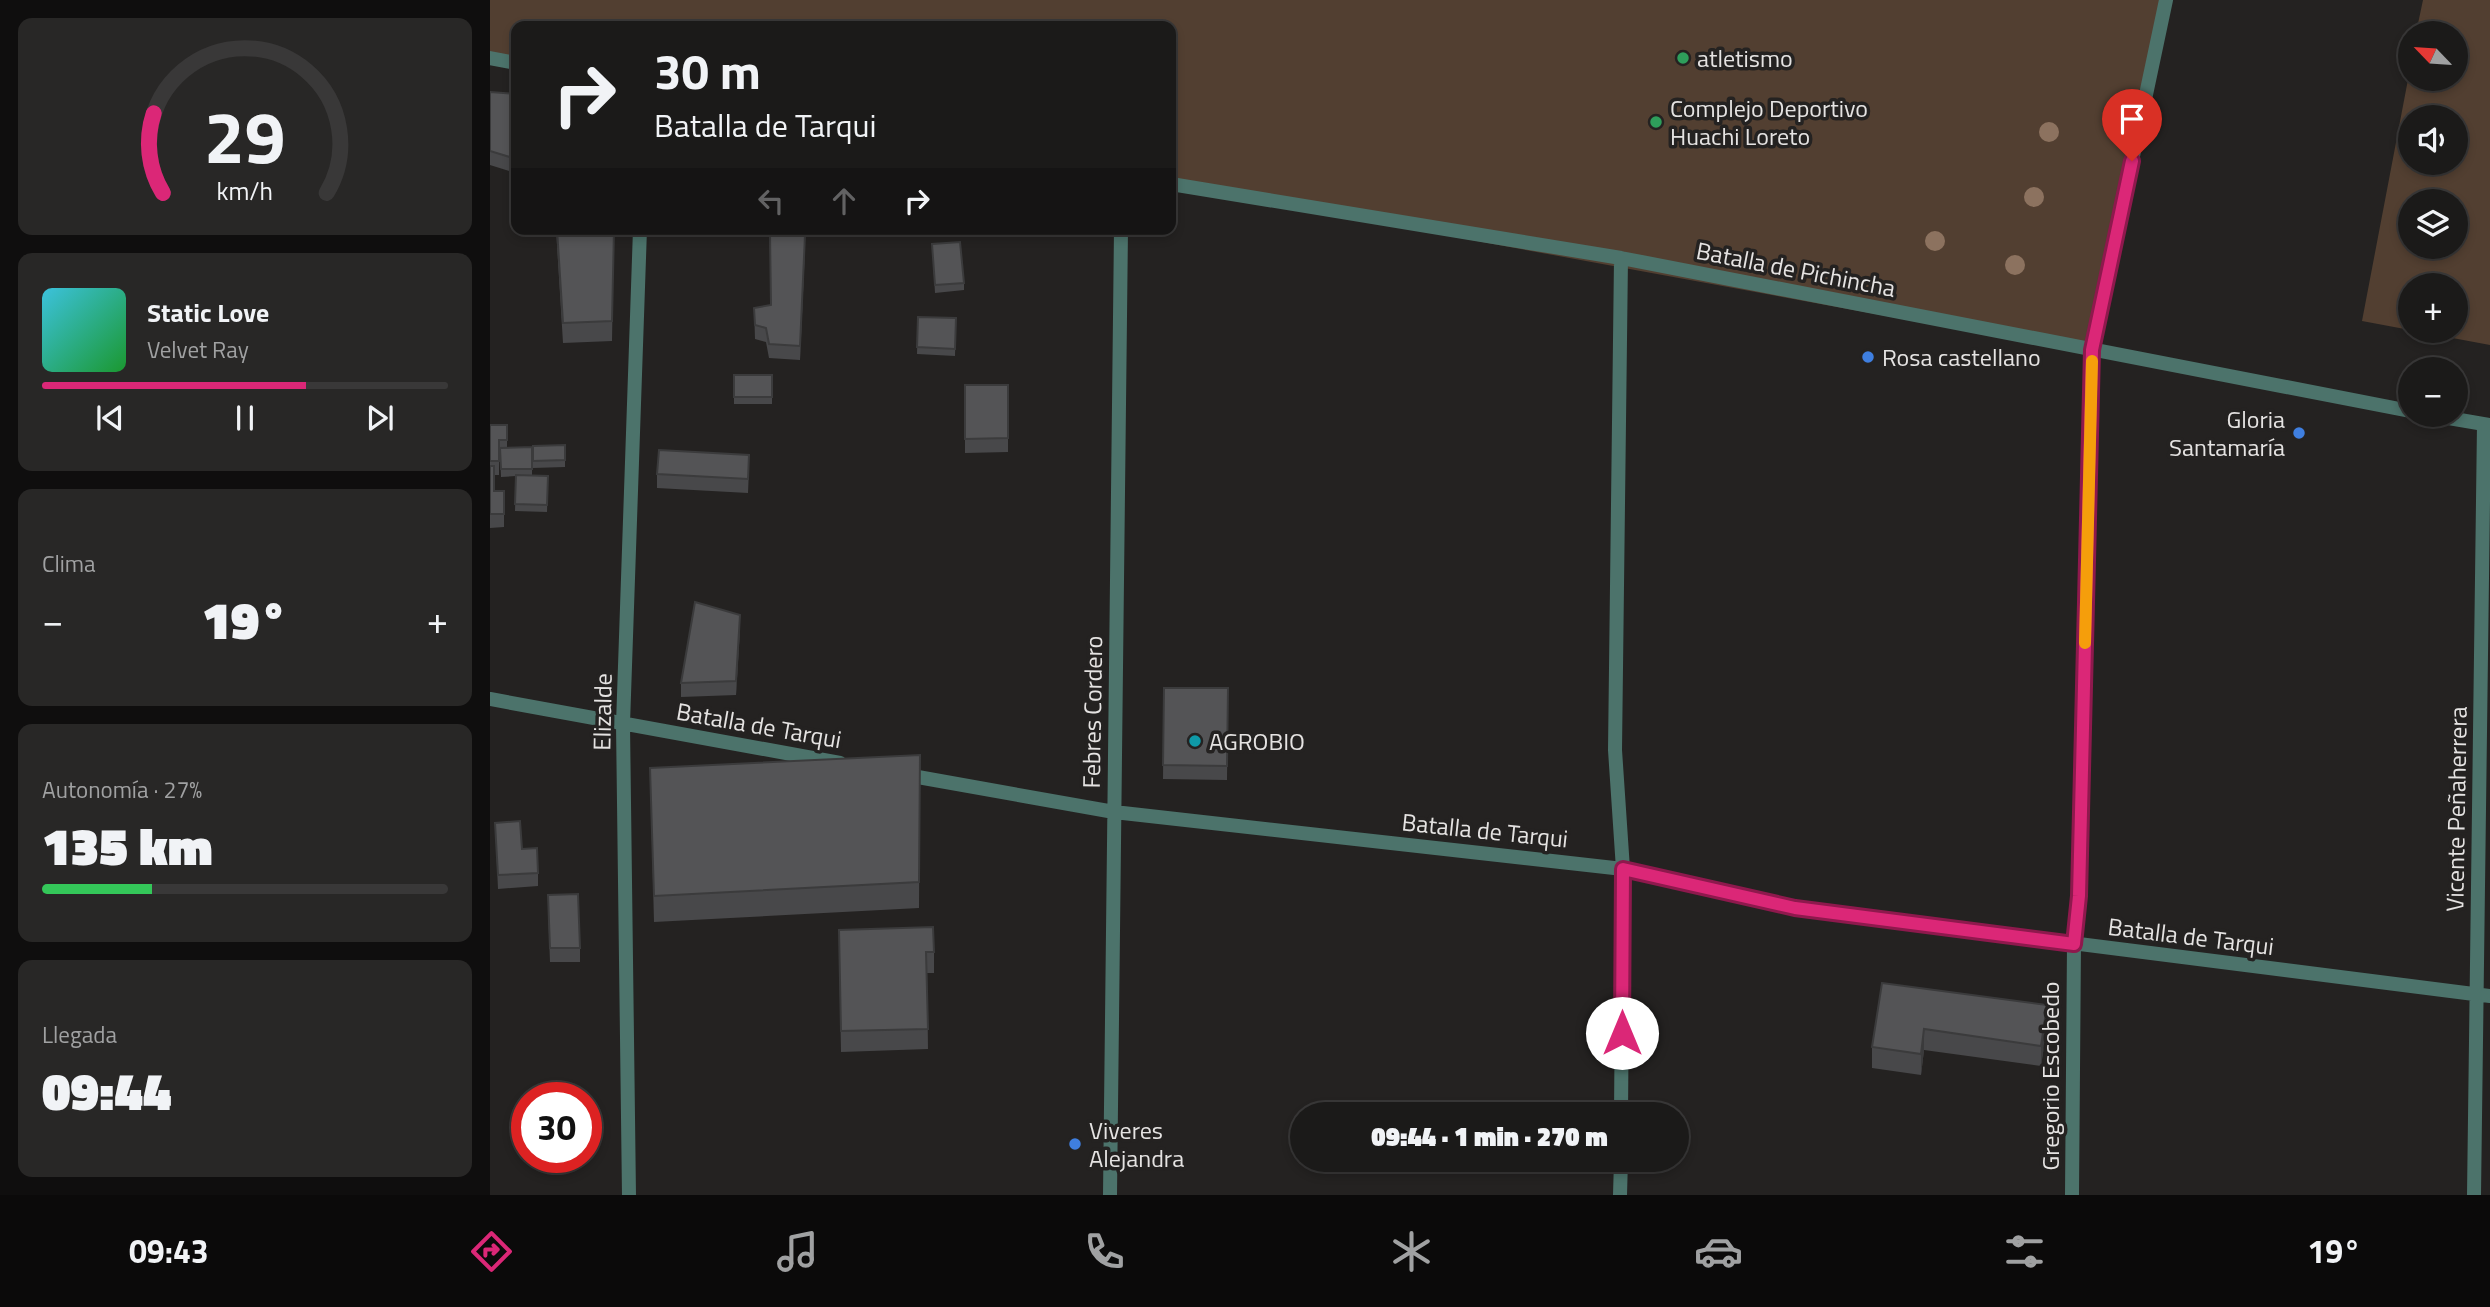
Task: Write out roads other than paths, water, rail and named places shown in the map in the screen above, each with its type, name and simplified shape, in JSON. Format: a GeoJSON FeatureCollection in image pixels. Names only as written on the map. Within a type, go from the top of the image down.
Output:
{"type":"FeatureCollection","features":[{"type":"Feature","properties":{"kind":"street","name":"Gregorio Escobedo"},"geometry":{"type":"LineString","coordinates":[[2072,1195],[2074,944],[2079,896],[2092,350],[2166,0]]}},
{"type":"Feature","properties":{"kind":"street"},"geometry":{"type":"LineString","coordinates":[[490,58],[511,62]]}},
{"type":"Feature","properties":{"kind":"street","name":"Batalla de Pichincha"},"geometry":{"type":"LineString","coordinates":[[1176,185],[1621,258],[2398,409]]}},
{"type":"Feature","properties":{"kind":"street","name":"Elizalde"},"geometry":{"type":"LineString","coordinates":[[629,1195],[623,724],[640,235]]}},
{"type":"Feature","properties":{"kind":"street","name":"Febres Cordero"},"geometry":{"type":"LineString","coordinates":[[1110,1195],[1121,235]]}},
{"type":"Feature","properties":{"kind":"street"},"geometry":{"type":"LineString","coordinates":[[1621,258],[1615,750],[1623,869],[1621,1102]]}},
{"type":"Feature","properties":{"kind":"street"},"geometry":{"type":"LineString","coordinates":[[2468,422],[2487,425]]}},
{"type":"Feature","properties":{"kind":"street","name":"Vicente Peñaherrera"},"geometry":{"type":"LineString","coordinates":[[2474,1195],[2483,995],[2487,425]]}},
{"type":"Feature","properties":{"kind":"street","name":"Batalla de Tarqui"},"geometry":{"type":"LineString","coordinates":[[490,699],[855,765]]}},
{"type":"Feature","properties":{"kind":"street","name":"Batalla de Tarqui"},"geometry":{"type":"LineString","coordinates":[[882,770],[1114,812],[1623,869],[1795,908],[2483,995]]}},
{"type":"Feature","properties":{"kind":"street"},"geometry":{"type":"LineString","coordinates":[[1620,1195],[1621,1172]]}},
{"type":"Feature","properties":{"kind":"place","name":"atletismo"},"geometry":{"type":"Point","coordinates":[1683,58]}},
{"type":"Feature","properties":{"kind":"place","name":"Complejo Deportivo Huachi Loreto"},"geometry":{"type":"Point","coordinates":[1656,122]}},
{"type":"Feature","properties":{"kind":"place","name":"Rosa castellano"},"geometry":{"type":"Point","coordinates":[1868,357]}},
{"type":"Feature","properties":{"kind":"place","name":"Gloria Santamaría"},"geometry":{"type":"Point","coordinates":[2299,433]}},
{"type":"Feature","properties":{"kind":"place","name":"AGROBIO"},"geometry":{"type":"Point","coordinates":[1195,741]}},
{"type":"Feature","properties":{"kind":"place","name":"Viveres Alejandra"},"geometry":{"type":"Point","coordinates":[1075,1144]}}]}
